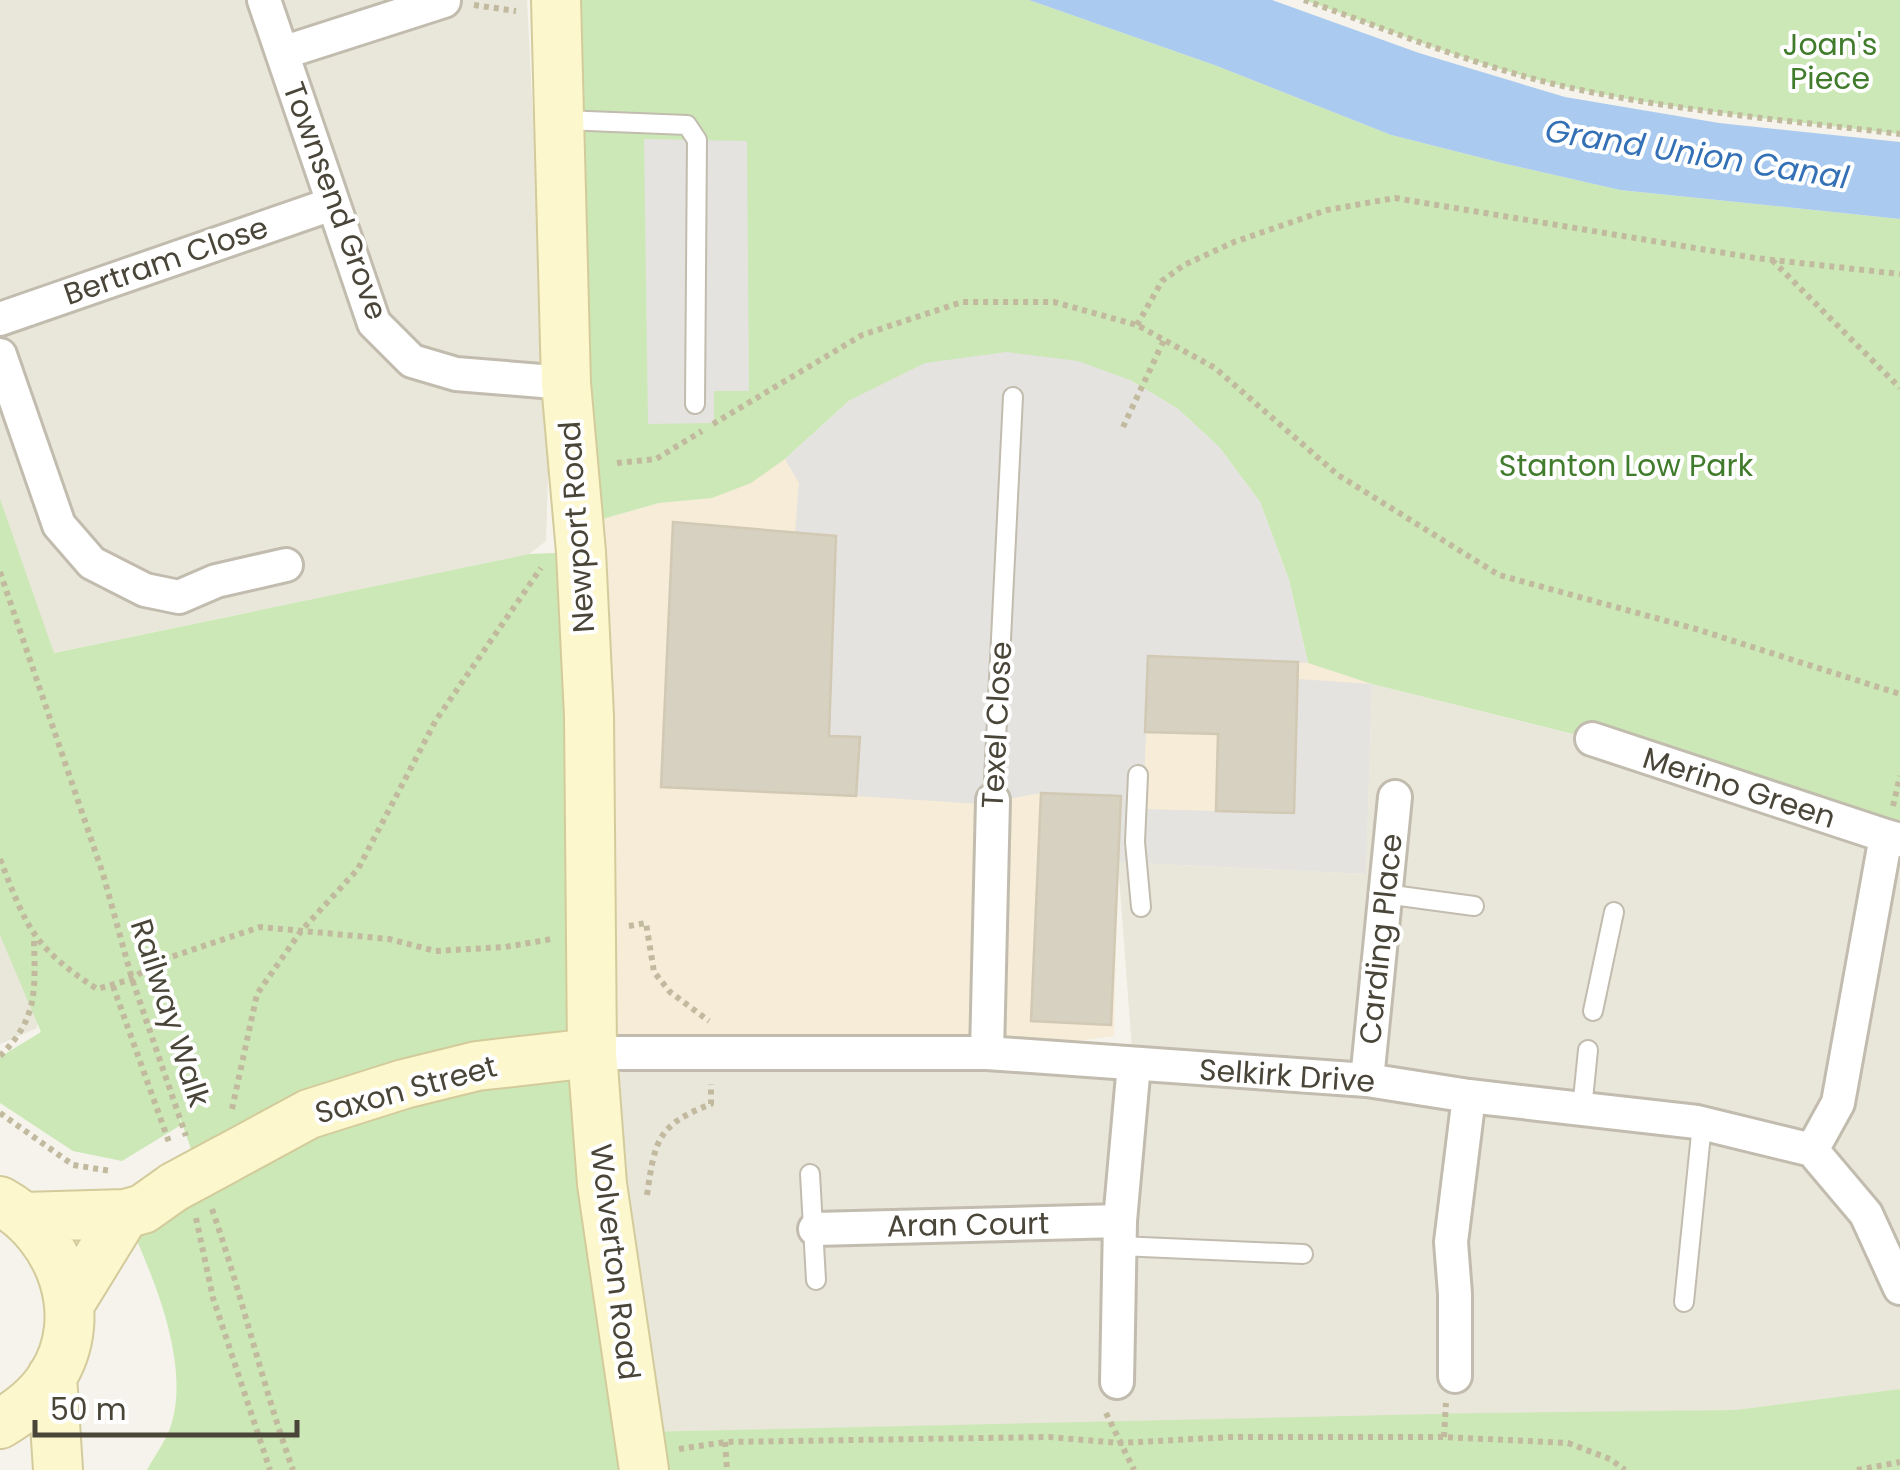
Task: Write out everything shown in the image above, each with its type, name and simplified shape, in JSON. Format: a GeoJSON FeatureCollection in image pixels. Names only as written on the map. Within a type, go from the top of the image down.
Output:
{"type":"FeatureCollection","features":[{"type":"Feature","properties":{"kind":"street","name":"Townsend Grove"},"geometry":{"type":"LineString","coordinates":[[264,0],[374,323],[412,361],[456,374],[566,383]]}},
{"type":"Feature","properties":{"kind":"street","name":"Townsend Grove"},"geometry":{"type":"LineString","coordinates":[[282,53],[444,1]]}},
{"type":"Feature","properties":{"kind":"street","name":"Newport Road"},"geometry":{"type":"LineString","coordinates":[[556,9],[566,383],[581,552],[592,816],[592,1053]]}},
{"type":"Feature","properties":{"kind":"street","name":"Bertram Close"},"geometry":{"type":"LineString","coordinates":[[0,319],[332,204]]}},
{"type":"Feature","properties":{"kind":"street"},"geometry":{"type":"LineString","coordinates":[[0,355],[59,525],[92,563],[145,590],[179,598],[216,581],[286,564]]}},
{"type":"Feature","properties":{"kind":"street","name":"Merino Green"},"geometry":{"type":"LineString","coordinates":[[1592,740],[1893,838],[1838,1104],[1812,1150]]}},
{"type":"Feature","properties":{"kind":"street","name":"Carding Place"},"geometry":{"type":"LineString","coordinates":[[1367,1080],[1395,797]]}},
{"type":"Feature","properties":{"kind":"street","name":"Texel Close"},"geometry":{"type":"LineString","coordinates":[[987,1053],[993,800]]}},
{"type":"Feature","properties":{"kind":"street","name":"Selkirk Drive"},"geometry":{"type":"LineString","coordinates":[[592,1053],[987,1053],[1367,1080],[1702,1124],[1812,1150]]}},
{"type":"Feature","properties":{"kind":"street","name":"Saxon Street"},"geometry":{"type":"LineString","coordinates":[[12,1209],[124,1193],[143,1209],[205,1161],[308,1114],[477,1066],[592,1053]]}},
{"type":"Feature","properties":{"kind":"street","name":"Wolverton Road"},"geometry":{"type":"LineString","coordinates":[[592,1053],[602,1184],[642,1463]]}},
{"type":"Feature","properties":{"kind":"street"},"geometry":{"type":"LineString","coordinates":[[1117,1382],[1120,1233],[1134,1064]]}},
{"type":"Feature","properties":{"kind":"street"},"geometry":{"type":"LineString","coordinates":[[1455,1376],[1455,1294],[1450,1242],[1469,1096]]}},
{"type":"Feature","properties":{"kind":"street"},"geometry":{"type":"LineString","coordinates":[[1812,1150],[1866,1214],[1896,1268]]}},
{"type":"Feature","properties":{"kind":"street"},"geometry":{"type":"LineString","coordinates":[[69,1305],[124,1193]]}},
{"type":"Feature","properties":{"kind":"street"},"geometry":{"type":"LineString","coordinates":[[0,1424],[26,1408],[52,1376],[65,1342],[69,1305],[62,1272],[47,1242],[12,1209]]}},
{"type":"Feature","properties":{"kind":"street","name":"Aran Court"},"geometry":{"type":"LineString","coordinates":[[816,1229],[1120,1233]]}},
{"type":"Feature","properties":{"kind":"street"},"geometry":{"type":"LineString","coordinates":[[52,1376],[58,1470]]}},
{"type":"Feature","properties":{"kind":"lane"},"geometry":{"type":"LineString","coordinates":[[557,120],[687,125],[697,140],[694,404]]}},
{"type":"Feature","properties":{"kind":"lane","name":"Texel Close"},"geometry":{"type":"LineString","coordinates":[[993,800],[1013,397]]}},
{"type":"Feature","properties":{"kind":"lane"},"geometry":{"type":"LineString","coordinates":[[1138,775],[1135,842],[1141,908]]}},
{"type":"Feature","properties":{"kind":"lane"},"geometry":{"type":"LineString","coordinates":[[1385,894],[1474,906]]}},
{"type":"Feature","properties":{"kind":"lane"},"geometry":{"type":"LineString","coordinates":[[1592,1011],[1614,912]]}},
{"type":"Feature","properties":{"kind":"lane"},"geometry":{"type":"LineString","coordinates":[[1582,1109],[1588,1050]]}},
{"type":"Feature","properties":{"kind":"lane"},"geometry":{"type":"LineString","coordinates":[[1684,1302],[1702,1124]]}},
{"type":"Feature","properties":{"kind":"lane"},"geometry":{"type":"LineString","coordinates":[[810,1174],[816,1280]]}},
{"type":"Feature","properties":{"kind":"lane"},"geometry":{"type":"LineString","coordinates":[[1120,1233],[1304,1254]]}},
{"type":"Feature","properties":{"kind":"path"},"geometry":{"type":"LineString","coordinates":[[1304,0],[1487,64],[1578,90],[1900,134]]}},
{"type":"Feature","properties":{"kind":"path"},"geometry":{"type":"LineString","coordinates":[[444,1],[556,9]]}},
{"type":"Feature","properties":{"kind":"path"},"geometry":{"type":"LineString","coordinates":[[1137,325],[1162,281],[1184,265],[1234,242],[1326,210],[1395,198],[1771,260],[1900,274]]}},
{"type":"Feature","properties":{"kind":"path"},"geometry":{"type":"LineString","coordinates":[[1771,260],[1900,388]]}},
{"type":"Feature","properties":{"kind":"path"},"geometry":{"type":"LineString","coordinates":[[617,463],[656,459],[862,335],[962,302],[1054,302],[1137,325],[1215,368],[1338,475],[1499,575],[1696,630],[1900,694]]}},
{"type":"Feature","properties":{"kind":"path"},"geometry":{"type":"LineString","coordinates":[[1123,427],[1164,340]]}},
{"type":"Feature","properties":{"kind":"path"},"geometry":{"type":"LineString","coordinates":[[205,1161],[256,994],[301,931],[358,868],[436,720],[550,556],[581,552]]}},
{"type":"Feature","properties":{"kind":"path","name":"Railway Walk"},"geometry":{"type":"LineString","coordinates":[[0,572],[103,874],[132,979],[205,1161],[270,1406],[293,1470]]}},
{"type":"Feature","properties":{"kind":"path"},"geometry":{"type":"LineString","coordinates":[[0,859],[26,925],[34,935],[67,969],[96,989],[114,986]]}},
{"type":"Feature","properties":{"kind":"path"},"geometry":{"type":"LineString","coordinates":[[0,1056],[25,1023],[36,997],[34,935]]}},
{"type":"Feature","properties":{"kind":"path"},"geometry":{"type":"LineString","coordinates":[[0,1113],[73,1165],[124,1193]]}},
{"type":"Feature","properties":{"kind":"path"},"geometry":{"type":"LineString","coordinates":[[1117,1382],[1100,1400],[1134,1470]]}},
{"type":"Feature","properties":{"kind":"path"},"geometry":{"type":"LineString","coordinates":[[642,1463],[725,1442],[1049,1437],[1120,1443],[1231,1437],[1444,1437],[1568,1443],[1610,1459],[1625,1470]]}},
{"type":"Feature","properties":{"kind":"path"},"geometry":{"type":"LineString","coordinates":[[725,1442],[727,1470]]}},
{"type":"Feature","properties":{"kind":"path"},"geometry":{"type":"LineString","coordinates":[[1857,1470],[1900,1462]]}},
{"type":"Feature","properties":{"kind":"shaded area"},"geometry":{"type":"Polygon","coordinates":[[[0,0],[527,0],[549,441],[546,541],[529,554],[53,653],[37,1028],[0,1044],[0,0]]]}},
{"type":"Feature","properties":{"kind":"shaded area"},"geometry":{"type":"Polygon","coordinates":[[[644,139],[747,141],[749,391],[714,391],[714,423],[648,424],[644,139]]]}},
{"type":"Feature","properties":{"kind":"shaded area"},"geometry":{"type":"Polygon","coordinates":[[[1006,352],[1078,361],[1130,380],[1178,409],[1219,447],[1260,502],[1289,580],[1308,663],[1149,656],[1143,809],[1293,813],[1298,679],[1372,684],[1366,874],[1118,862],[1120,796],[1041,793],[981,804],[856,796],[860,738],[829,736],[836,537],[795,533],[799,483],[785,459],[850,400],[925,363],[1006,352]]]}},
{"type":"Feature","properties":{"kind":"shaded area"},"geometry":{"type":"Polygon","coordinates":[[[785,459],[1308,663],[1372,684],[1366,874],[1118,862],[1114,1036],[987,1053],[592,1053],[579,529],[659,503],[712,498],[785,459]]]}},
{"type":"Feature","properties":{"kind":"shaded area"},"geometry":{"type":"Polygon","coordinates":[[[1372,684],[1592,739],[1900,840],[1900,1389],[1736,1410],[637,1432],[592,1053],[1133,1063],[1118,862],[1366,874],[1372,684]]]}},
{"type":"Feature","properties":{"kind":"green space","name":"Stanton Low Park"},"geometry":{"type":"Polygon","coordinates":[[[556,0],[1029,0],[1217,66],[1391,135],[1506,164],[1620,190],[1900,219],[1900,840],[1593,739],[1372,684],[1308,663],[1289,580],[1260,502],[1219,447],[1178,409],[1130,380],[850,400],[785,459],[751,483],[712,498],[659,503],[579,529],[556,0]]]}},
{"type":"Feature","properties":{"kind":"green space","name":"Joan's Piece"},"geometry":{"type":"Polygon","coordinates":[[[1304,0],[1900,0],[1900,134],[1700,110],[1581,90],[1476,62],[1304,0]]]}},
{"type":"Feature","properties":{"kind":"green space"},"geometry":{"type":"Polygon","coordinates":[[[0,499],[54,653],[529,554],[581,552],[637,1432],[1735,1410],[1900,1389],[1900,1470],[147,1470],[172,1422],[176,1371],[165,1316],[125,1214],[201,1177],[179,1115],[181,1125],[122,1161],[73,1151],[0,1103],[0,1057],[41,1032],[0,935],[0,499]]]}},
{"type":"Feature","properties":{"kind":"water","name":"Grand Union Canal"},"geometry":{"type":"Polygon","coordinates":[[[1029,0],[1272,0],[1419,53],[1565,97],[1719,123],[1900,142],[1900,219],[1620,190],[1506,164],[1391,135],[1217,66],[1029,0]]]}},
{"type":"Feature","properties":{"kind":"building"},"geometry":{"type":"Polygon","coordinates":[[[673,522],[836,536],[829,736],[860,737],[856,796],[661,787],[673,522]]]}},
{"type":"Feature","properties":{"kind":"building"},"geometry":{"type":"Polygon","coordinates":[[[1148,656],[1298,662],[1294,813],[1216,811],[1218,734],[1145,732],[1148,656]]]}},
{"type":"Feature","properties":{"kind":"building"},"geometry":{"type":"Polygon","coordinates":[[[1041,793],[1121,796],[1111,1025],[1031,1021],[1041,793]]]}}]}
